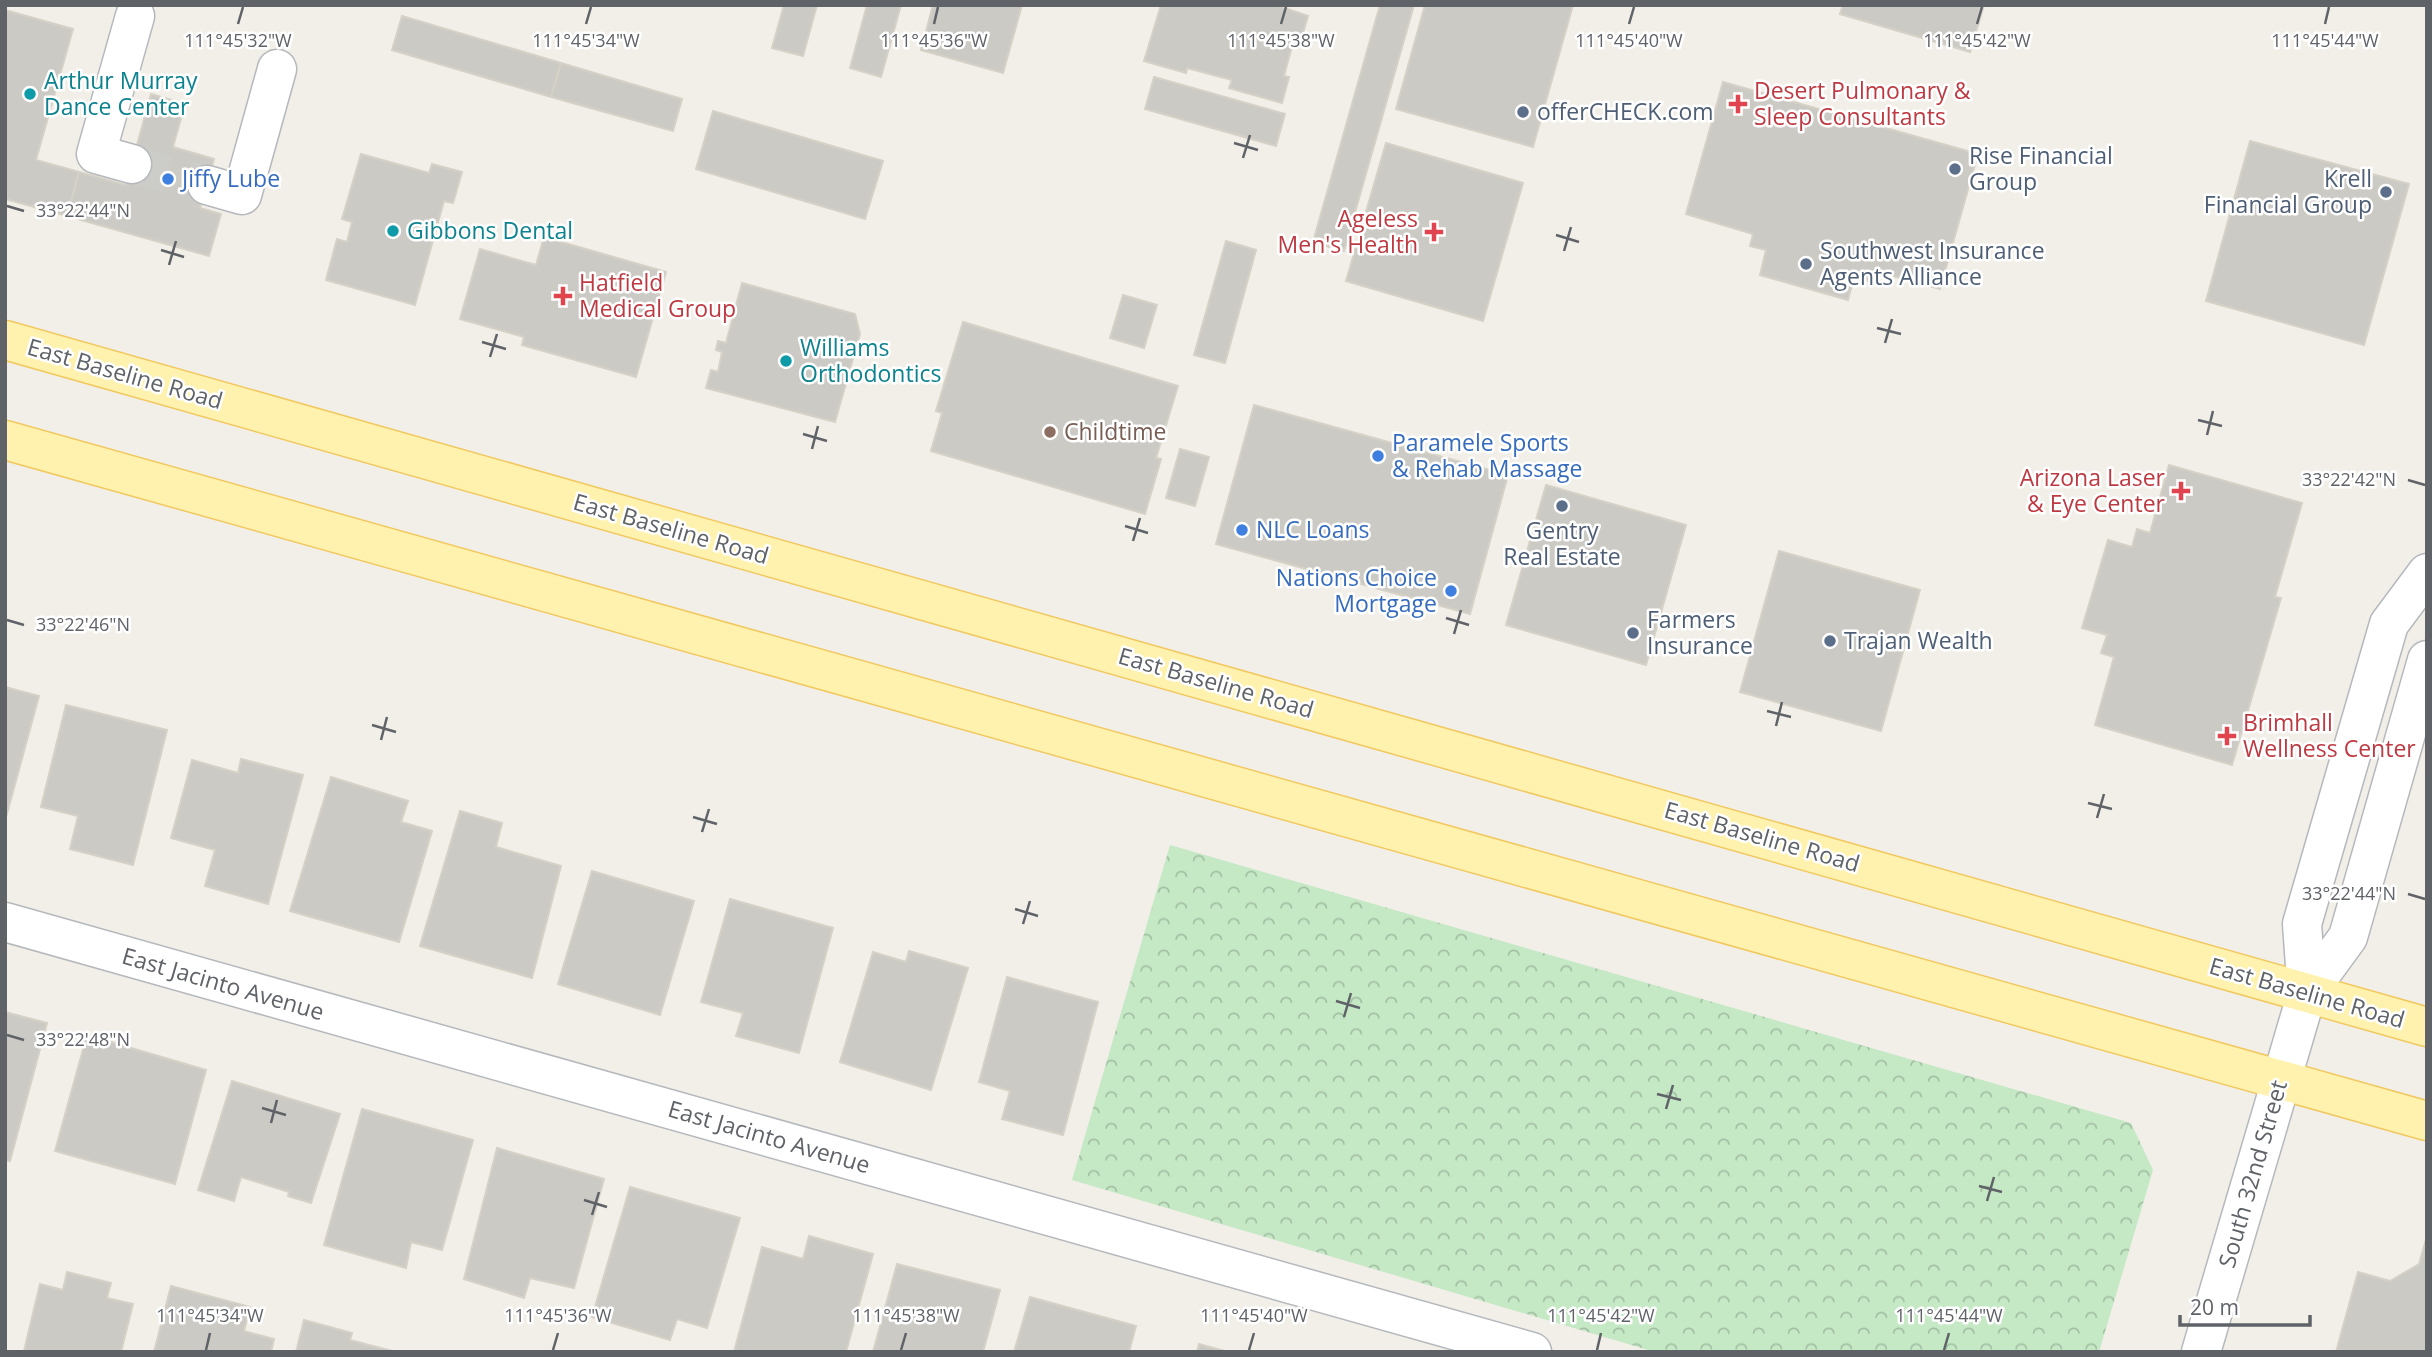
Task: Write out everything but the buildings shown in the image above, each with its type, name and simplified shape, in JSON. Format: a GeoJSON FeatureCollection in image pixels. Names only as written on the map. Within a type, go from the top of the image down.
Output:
{"type":"FeatureCollection","features":[{"type":"Feature","properties":{"kind":"main road","name":"East Baseline Road"},"geometry":{"type":"LineString","coordinates":[[5,340],[2427,1027]]}},
{"type":"Feature","properties":{"kind":"main road"},"geometry":{"type":"LineString","coordinates":[[5,440],[2427,1121]]}},
{"type":"Feature","properties":{"kind":"street"},"geometry":{"type":"LineString","coordinates":[[132,164],[96,154],[135,16]]}},
{"type":"Feature","properties":{"kind":"street"},"geometry":{"type":"LineString","coordinates":[[207,185],[242,195],[277,69]]}},
{"type":"Feature","properties":{"kind":"street"},"geometry":{"type":"LineString","coordinates":[[2307,993],[2302,925],[2389,624],[2427,573]]}},
{"type":"Feature","properties":{"kind":"street"},"geometry":{"type":"LineString","coordinates":[[2307,993],[2348,937],[2427,660]]}},
{"type":"Feature","properties":{"kind":"street","name":"East Jacinto Avenue"},"geometry":{"type":"LineString","coordinates":[[5,922],[1532,1352]]}},
{"type":"Feature","properties":{"kind":"street","name":"South 32nd Street"},"geometry":{"type":"LineString","coordinates":[[2201,1352],[2307,993]]}},
{"type":"Feature","properties":{"kind":"green space"},"geometry":{"type":"Polygon","coordinates":[[[1170,845],[2131,1123],[2153,1170],[2099,1352],[1655,1352],[1072,1180],[1170,845]]]}},
{"type":"Feature","properties":{"kind":"tunnel"},"geometry":{"type":"LineString","coordinates":[[132,164],[207,185]]}},
{"type":"Feature","properties":{"kind":"place","name":"Arthur Murray Dance Center"},"geometry":{"type":"Point","coordinates":[30,94]}},
{"type":"Feature","properties":{"kind":"place","name":"Desert Pulmonary & Sleep Consultants"},"geometry":{"type":"Point","coordinates":[1738,104]}},
{"type":"Feature","properties":{"kind":"place","name":"offerCHECK.com"},"geometry":{"type":"Point","coordinates":[1523,112]}},
{"type":"Feature","properties":{"kind":"place","name":"Rise Financial Group"},"geometry":{"type":"Point","coordinates":[1955,169]}},
{"type":"Feature","properties":{"kind":"place","name":"Jiffy Lube"},"geometry":{"type":"Point","coordinates":[168,179]}},
{"type":"Feature","properties":{"kind":"place","name":"Krell Financial Group"},"geometry":{"type":"Point","coordinates":[2386,192]}},
{"type":"Feature","properties":{"kind":"place","name":"Gibbons Dental"},"geometry":{"type":"Point","coordinates":[393,231]}},
{"type":"Feature","properties":{"kind":"place","name":"Ageless Men's Health"},"geometry":{"type":"Point","coordinates":[1434,232]}},
{"type":"Feature","properties":{"kind":"place","name":"Southwest Insurance Agents Alliance"},"geometry":{"type":"Point","coordinates":[1806,264]}},
{"type":"Feature","properties":{"kind":"place","name":"Hatfield Medical Group"},"geometry":{"type":"Point","coordinates":[563,296]}},
{"type":"Feature","properties":{"kind":"place","name":"Williams Orthodontics"},"geometry":{"type":"Point","coordinates":[786,361]}},
{"type":"Feature","properties":{"kind":"place","name":"Childtime"},"geometry":{"type":"Point","coordinates":[1050,432]}},
{"type":"Feature","properties":{"kind":"place","name":"Paramele Sports & Rehab Massage"},"geometry":{"type":"Point","coordinates":[1378,456]}},
{"type":"Feature","properties":{"kind":"place","name":"Arizona Laser & Eye Center"},"geometry":{"type":"Point","coordinates":[2181,491]}},
{"type":"Feature","properties":{"kind":"place","name":"Gentry Real Estate"},"geometry":{"type":"Point","coordinates":[1562,506]}},
{"type":"Feature","properties":{"kind":"place","name":"NLC Loans"},"geometry":{"type":"Point","coordinates":[1242,530]}},
{"type":"Feature","properties":{"kind":"place","name":"Nations Choice Mortgage"},"geometry":{"type":"Point","coordinates":[1451,591]}},
{"type":"Feature","properties":{"kind":"place","name":"Farmers Insurance"},"geometry":{"type":"Point","coordinates":[1633,633]}},
{"type":"Feature","properties":{"kind":"place","name":"Trajan Wealth"},"geometry":{"type":"Point","coordinates":[1830,641]}},
{"type":"Feature","properties":{"kind":"place","name":"Brimhall Wellness Center"},"geometry":{"type":"Point","coordinates":[2227,736]}}]}
